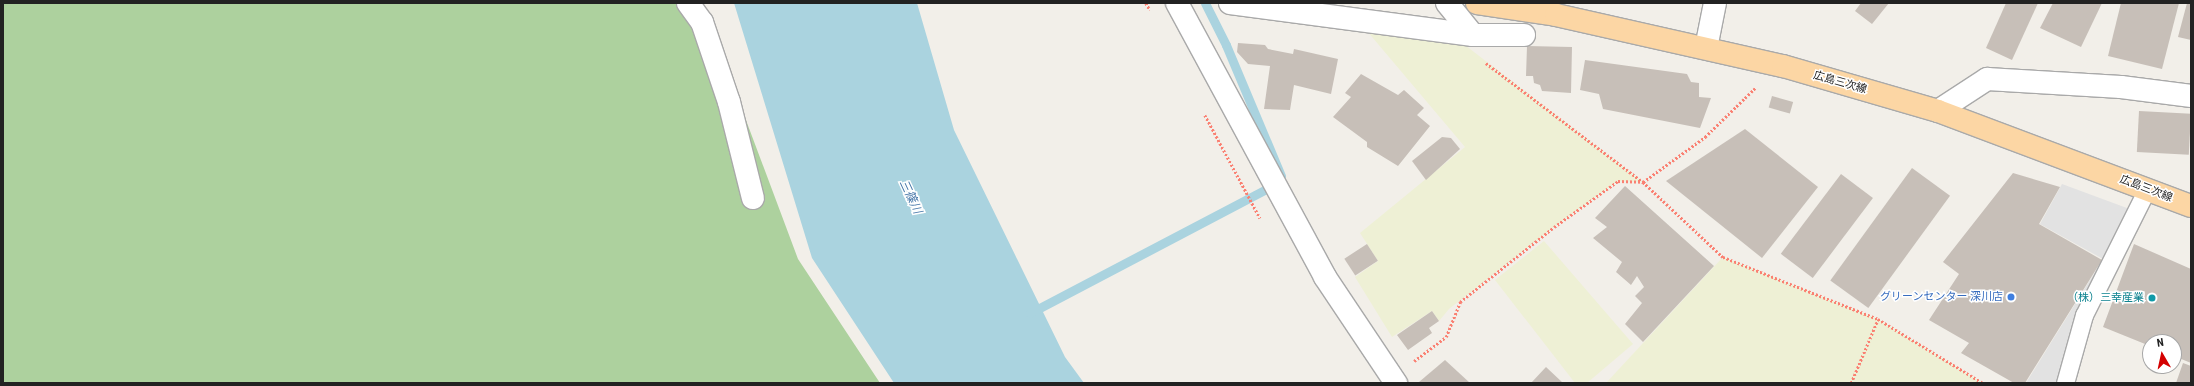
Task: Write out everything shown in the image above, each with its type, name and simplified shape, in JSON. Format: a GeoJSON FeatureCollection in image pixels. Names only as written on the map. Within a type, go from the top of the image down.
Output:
{"type":"FeatureCollection","features":[{"type":"Feature","properties":{"kind":"main road","name":"広島三次線"},"geometry":{"type":"LineString","coordinates":[[1476,3],[1556,15],[1783,66],[1938,112],[2191,206]]}},
{"type":"Feature","properties":{"kind":"street"},"geometry":{"type":"LineString","coordinates":[[688,3],[702,22],[727,94],[753,198]]}},
{"type":"Feature","properties":{"kind":"street"},"geometry":{"type":"LineString","coordinates":[[1177,3],[1325,277],[1394,380]]}},
{"type":"Feature","properties":{"kind":"street"},"geometry":{"type":"LineString","coordinates":[[1230,3],[1473,34],[1524,35]]}},
{"type":"Feature","properties":{"kind":"street"},"geometry":{"type":"LineString","coordinates":[[1446,3],[1473,34]]}},
{"type":"Feature","properties":{"kind":"street"},"geometry":{"type":"LineString","coordinates":[[1706,48],[1715,3]]}},
{"type":"Feature","properties":{"kind":"street"},"geometry":{"type":"LineString","coordinates":[[1938,112],[1988,79],[2121,87],[2191,96]]}},
{"type":"Feature","properties":{"kind":"lane"},"geometry":{"type":"LineString","coordinates":[[2065,383],[2084,315],[2148,189]]}},
{"type":"Feature","properties":{"kind":"path"},"geometry":{"type":"LineString","coordinates":[[1485,62],[1643,182],[1723,257],[1878,319],[1983,383]]}},
{"type":"Feature","properties":{"kind":"path"},"geometry":{"type":"LineString","coordinates":[[1394,380],[1446,338],[1460,302],[1554,228],[1618,181],[1643,182],[1705,137],[1761,82]]}},
{"type":"Feature","properties":{"kind":"path"},"geometry":{"type":"LineString","coordinates":[[1851,383],[1878,319]]}},
{"type":"Feature","properties":{"kind":"green space"},"geometry":{"type":"Polygon","coordinates":[[[3,3],[687,3],[716,40],[798,259],[880,383],[3,383],[3,3]]]}},
{"type":"Feature","properties":{"kind":"green space"},"geometry":{"type":"Polygon","coordinates":[[[1367,31],[1461,42],[1643,182],[1618,181],[1554,227],[1449,309],[1439,321],[1432,311],[1392,337],[1355,277],[1378,261],[1360,233],[1465,147],[1367,31]]]}},
{"type":"Feature","properties":{"kind":"green space"},"geometry":{"type":"Polygon","coordinates":[[[1544,241],[1633,344],[1587,383],[1575,383],[1495,280],[1544,241]]]}},
{"type":"Feature","properties":{"kind":"green space"},"geometry":{"type":"Polygon","coordinates":[[[1723,257],[1878,319],[1983,383],[1606,383],[1723,257]]]}},
{"type":"Feature","properties":{"kind":"shaded area"},"geometry":{"type":"Polygon","coordinates":[[[2062,184],[2135,211],[2064,383],[2026,383],[2103,259],[2040,224],[2062,184]]]}},
{"type":"Feature","properties":{"kind":"water","name":"三篠川"},"geometry":{"type":"Polygon","coordinates":[[[734,3],[917,3],[954,130],[1065,357],[1084,383],[894,383],[812,258],[734,3]]]}},
{"type":"Feature","properties":{"kind":"building"},"geometry":{"type":"Polygon","coordinates":[[[1861,3],[1889,3],[1872,24],[1855,11],[1861,3]]]}},
{"type":"Feature","properties":{"kind":"building"},"geometry":{"type":"Polygon","coordinates":[[[2006,3],[2038,3],[2012,60],[1986,48],[2006,3]]]}},
{"type":"Feature","properties":{"kind":"building"},"geometry":{"type":"Polygon","coordinates":[[[2053,3],[2102,3],[2081,47],[2040,28],[2053,3]]]}},
{"type":"Feature","properties":{"kind":"building"},"geometry":{"type":"Polygon","coordinates":[[[2121,3],[2179,3],[2162,69],[2108,56],[2121,3]]]}},
{"type":"Feature","properties":{"kind":"building"},"geometry":{"type":"Polygon","coordinates":[[[2187,3],[2191,3],[2191,40],[2178,37],[2187,3]]]}},
{"type":"Feature","properties":{"kind":"building"},"geometry":{"type":"Polygon","coordinates":[[[1238,43],[1265,45],[1268,49],[1293,54],[1294,49],[1338,59],[1331,94],[1294,85],[1290,110],[1264,109],[1270,66],[1248,64],[1237,52],[1238,43]]]}},
{"type":"Feature","properties":{"kind":"building"},"geometry":{"type":"Polygon","coordinates":[[[1527,46],[1572,47],[1571,93],[1542,91],[1540,85],[1534,83],[1533,76],[1526,76],[1527,46]]]}},
{"type":"Feature","properties":{"kind":"building"},"geometry":{"type":"Polygon","coordinates":[[[1585,60],[1687,74],[1691,82],[1699,83],[1699,97],[1711,98],[1700,128],[1603,109],[1599,94],[1580,90],[1585,60]]]}},
{"type":"Feature","properties":{"kind":"building"},"geometry":{"type":"Polygon","coordinates":[[[1361,74],[1398,95],[1404,90],[1424,108],[1417,115],[1430,126],[1398,166],[1367,147],[1367,142],[1333,117],[1351,97],[1345,93],[1361,74]]]}},
{"type":"Feature","properties":{"kind":"building"},"geometry":{"type":"Polygon","coordinates":[[[1772,96],[1793,102],[1790,114],[1769,108],[1772,96]]]}},
{"type":"Feature","properties":{"kind":"building"},"geometry":{"type":"Polygon","coordinates":[[[2139,111],[2191,114],[2189,155],[2137,152],[2139,111]]]}},
{"type":"Feature","properties":{"kind":"building"},"geometry":{"type":"Polygon","coordinates":[[[1745,129],[1818,187],[1762,258],[1666,181],[1745,129]]]}},
{"type":"Feature","properties":{"kind":"building"},"geometry":{"type":"Polygon","coordinates":[[[1442,137],[1451,138],[1460,149],[1426,180],[1412,161],[1442,137]]]}},
{"type":"Feature","properties":{"kind":"building"},"geometry":{"type":"Polygon","coordinates":[[[1912,168],[1950,196],[1868,308],[1830,280],[1912,168]]]}},
{"type":"Feature","properties":{"kind":"building","name":"グリーンセンター 深川店"},"geometry":{"type":"Polygon","coordinates":[[[2013,173],[2060,187],[2039,224],[2102,260],[2025,383],[2014,383],[1961,353],[1969,343],[1929,320],[1959,274],[1943,262],[2013,173]]]}},
{"type":"Feature","properties":{"kind":"building"},"geometry":{"type":"Polygon","coordinates":[[[1841,174],[1873,198],[1813,278],[1781,254],[1841,174]]]}},
{"type":"Feature","properties":{"kind":"building"},"geometry":{"type":"Polygon","coordinates":[[[1625,186],[1714,266],[1643,342],[1625,324],[1642,303],[1635,296],[1644,287],[1637,276],[1631,285],[1616,272],[1622,262],[1593,238],[1607,227],[1595,218],[1625,186]]]}},
{"type":"Feature","properties":{"kind":"building"},"geometry":{"type":"Polygon","coordinates":[[[1367,244],[1378,261],[1355,275],[1344,259],[1367,244]]]}},
{"type":"Feature","properties":{"kind":"building","name":"（株）三幸産業"},"geometry":{"type":"Polygon","coordinates":[[[2134,244],[2191,269],[2191,363],[2182,359],[2182,334],[2142,334],[2142,343],[2103,327],[2134,244]]]}},
{"type":"Feature","properties":{"kind":"building"},"geometry":{"type":"Polygon","coordinates":[[[1432,311],[1439,321],[1429,328],[1432,333],[1408,350],[1397,335],[1432,311]]]}},
{"type":"Feature","properties":{"kind":"building"},"geometry":{"type":"Polygon","coordinates":[[[1445,360],[1470,383],[1419,383],[1419,382],[1445,360]]]}},
{"type":"Feature","properties":{"kind":"building"},"geometry":{"type":"Polygon","coordinates":[[[2183,363],[2191,366],[2191,383],[2176,383],[2179,374],[2182,374],[2183,363]]]}},
{"type":"Feature","properties":{"kind":"building"},"geometry":{"type":"Polygon","coordinates":[[[1546,367],[1563,383],[1531,383],[1546,367]]]}},
{"type":"Feature","properties":{"kind":"waterway"},"geometry":{"type":"LineString","coordinates":[[1205,3],[1226,45],[1281,176]]}},
{"type":"Feature","properties":{"kind":"waterway"},"geometry":{"type":"LineString","coordinates":[[1030,313],[1276,184]]}},
{"type":"Feature","properties":{"kind":"place","name":"グリーンセンター 深川店"},"geometry":{"type":"Point","coordinates":[2011,297]}},
{"type":"Feature","properties":{"kind":"place","name":"（株）三幸産業"},"geometry":{"type":"Point","coordinates":[2152,298]}}]}
